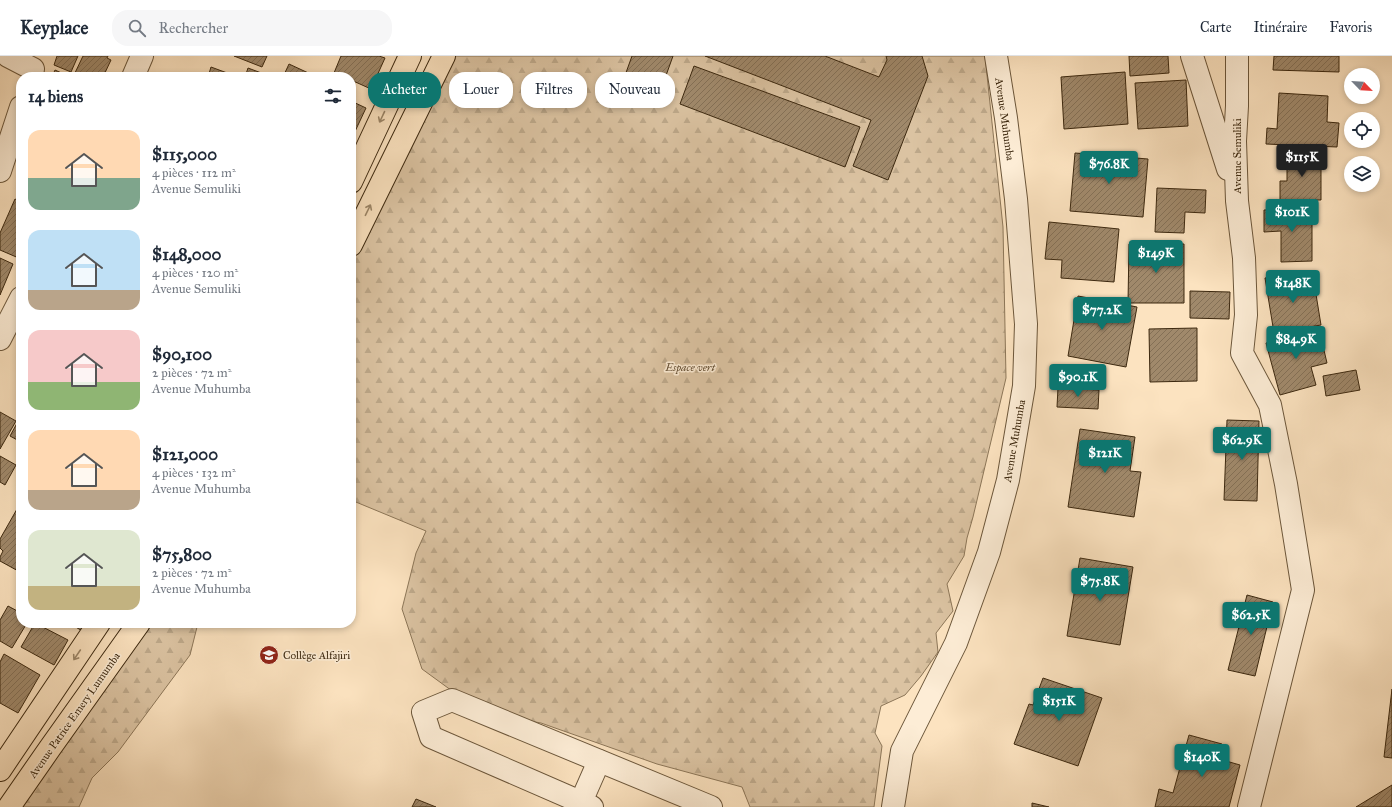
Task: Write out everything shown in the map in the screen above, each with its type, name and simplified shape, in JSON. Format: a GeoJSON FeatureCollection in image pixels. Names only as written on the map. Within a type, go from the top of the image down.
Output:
{"type":"FeatureCollection","features":[{"type":"Feature","properties":{"kind":"main road"},"geometry":{"type":"LineString","coordinates":[[356,171],[410,56]]}},
{"type":"Feature","properties":{"kind":"main road"},"geometry":{"type":"LineString","coordinates":[[356,236],[444,56]]}},
{"type":"Feature","properties":{"kind":"main road"},"geometry":{"type":"LineString","coordinates":[[0,770],[96,628]]}},
{"type":"Feature","properties":{"kind":"main road","name":"Avenue Patrice Emery Lumumba"},"geometry":{"type":"LineString","coordinates":[[10,807],[135,628]]}},
{"type":"Feature","properties":{"kind":"street"},"geometry":{"type":"LineString","coordinates":[[8,56],[33,67]]}},
{"type":"Feature","properties":{"kind":"street"},"geometry":{"type":"LineString","coordinates":[[135,72],[142,56]]}},
{"type":"Feature","properties":{"kind":"street","name":"Avenue Muhumba"},"geometry":{"type":"LineString","coordinates":[[893,807],[902,751],[956,643],[989,552],[1008,480],[1024,386],[1026,324],[1016,199],[1006,118],[996,56]]}},
{"type":"Feature","properties":{"kind":"street","name":"Avenue Semuliki"},"geometry":{"type":"LineString","coordinates":[[1192,56],[1237,200]]}},
{"type":"Feature","properties":{"kind":"street","name":"Avenue Semuliki"},"geometry":{"type":"LineString","coordinates":[[1236,56],[1237,106],[1235,141],[1237,200]]}},
{"type":"Feature","properties":{"kind":"street"},"geometry":{"type":"LineString","coordinates":[[0,171],[16,122]]}},
{"type":"Feature","properties":{"kind":"street"},"geometry":{"type":"LineString","coordinates":[[1237,200],[1244,258],[1245,308],[1242,353],[1270,405],[1286,484],[1303,590],[1249,807]]}},
{"type":"Feature","properties":{"kind":"street"},"geometry":{"type":"LineString","coordinates":[[1,336],[16,308]]}},
{"type":"Feature","properties":{"kind":"street"},"geometry":{"type":"LineString","coordinates":[[599,761],[586,805],[431,737],[423,712],[452,700],[711,807]]}},
{"type":"Feature","properties":{"kind":"green space","name":"Espace vert"},"geometry":{"type":"Polygon","coordinates":[[[442,56],[985,56],[1003,227],[1006,378],[967,538],[964,556],[947,584],[953,611],[936,633],[938,652],[905,695],[881,706],[875,733],[882,746],[874,807],[750,807],[742,787],[657,764],[541,723],[481,712],[422,669],[402,609],[416,553],[426,531],[356,502],[356,234],[417,108],[441,108],[441,72],[434,72],[442,56]]]}},
{"type":"Feature","properties":{"kind":"green space"},"geometry":{"type":"Polygon","coordinates":[[[130,628],[197,628],[190,655],[118,752],[92,778],[79,807],[14,807],[130,628]]]}},
{"type":"Feature","properties":{"kind":"building"},"geometry":{"type":"Polygon","coordinates":[[[57,56],[78,56],[71,72],[54,65],[57,56]]]}},
{"type":"Feature","properties":{"kind":"building"},"geometry":{"type":"Polygon","coordinates":[[[83,56],[108,56],[107,58],[111,60],[105,72],[75,72],[83,56]]]}},
{"type":"Feature","properties":{"kind":"building"},"geometry":{"type":"Polygon","coordinates":[[[234,56],[267,56],[262,67],[234,56]]]}},
{"type":"Feature","properties":{"kind":"building"},"geometry":{"type":"Polygon","coordinates":[[[341,56],[379,56],[385,58],[379,72],[368,72],[368,88],[356,82],[356,72],[334,72],[341,56]]]}},
{"type":"Feature","properties":{"kind":"building"},"geometry":{"type":"Polygon","coordinates":[[[632,56],[673,56],[667,72],[626,72],[632,56]]]}},
{"type":"Feature","properties":{"kind":"building"},"geometry":{"type":"Polygon","coordinates":[[[705,56],[825,56],[879,77],[887,60],[886,56],[922,56],[928,76],[888,180],[853,166],[871,120],[705,56]]]}},
{"type":"Feature","properties":{"kind":"building"},"geometry":{"type":"Polygon","coordinates":[[[1129,56],[1168,56],[1169,73],[1130,76],[1129,56]]]}},
{"type":"Feature","properties":{"kind":"building"},"geometry":{"type":"Polygon","coordinates":[[[1274,56],[1339,56],[1339,72],[1273,70],[1274,56]]]}},
{"type":"Feature","properties":{"kind":"building"},"geometry":{"type":"Polygon","coordinates":[[[289,64],[306,72],[285,72],[289,64]]]}},
{"type":"Feature","properties":{"kind":"building"},"geometry":{"type":"Polygon","coordinates":[[[694,66],[860,127],[845,167],[680,104],[694,66]]]}},
{"type":"Feature","properties":{"kind":"building"},"geometry":{"type":"Polygon","coordinates":[[[211,67],[224,72],[210,72],[211,67]]]}},
{"type":"Feature","properties":{"kind":"building"},"geometry":{"type":"Polygon","coordinates":[[[248,68],[259,72],[247,72],[248,68]]]}},
{"type":"Feature","properties":{"kind":"building"},"geometry":{"type":"Polygon","coordinates":[[[1125,72],[1128,124],[1064,129],[1061,77],[1125,72]]]}},
{"type":"Feature","properties":{"kind":"building"},"geometry":{"type":"Polygon","coordinates":[[[1186,80],[1188,126],[1138,129],[1135,83],[1186,80]]]}},
{"type":"Feature","properties":{"kind":"building"},"geometry":{"type":"Polygon","coordinates":[[[1279,93],[1328,96],[1327,122],[1339,123],[1337,147],[1266,144],[1267,128],[1277,129],[1279,93]]]}},
{"type":"Feature","properties":{"kind":"building"},"geometry":{"type":"Polygon","coordinates":[[[356,103],[366,108],[356,129],[356,103]]]}},
{"type":"Feature","properties":{"kind":"building"},"geometry":{"type":"Polygon","coordinates":[[[1075,153],[1148,159],[1143,217],[1070,211],[1075,153]]]}},
{"type":"Feature","properties":{"kind":"building"},"geometry":{"type":"Polygon","coordinates":[[[1287,153],[1321,153],[1321,200],[1280,200],[1280,181],[1287,181],[1287,153]]]}},
{"type":"Feature","properties":{"kind":"building"},"geometry":{"type":"Polygon","coordinates":[[[1157,188],[1206,190],[1205,213],[1185,212],[1184,233],[1155,232],[1157,188]]]}},
{"type":"Feature","properties":{"kind":"building"},"geometry":{"type":"Polygon","coordinates":[[[15,199],[16,257],[0,250],[0,233],[15,199]]]}},
{"type":"Feature","properties":{"kind":"building"},"geometry":{"type":"Polygon","coordinates":[[[1312,209],[1312,261],[1281,262],[1281,231],[1264,232],[1264,210],[1312,209]]]}},
{"type":"Feature","properties":{"kind":"building"},"geometry":{"type":"Polygon","coordinates":[[[1049,222],[1119,229],[1114,282],[1061,278],[1062,260],[1045,259],[1049,222]]]}},
{"type":"Feature","properties":{"kind":"building"},"geometry":{"type":"Polygon","coordinates":[[[1129,244],[1184,244],[1184,303],[1128,303],[1129,244]]]}},
{"type":"Feature","properties":{"kind":"building"},"geometry":{"type":"Polygon","coordinates":[[[0,258],[13,264],[0,295],[0,258]]]}},
{"type":"Feature","properties":{"kind":"building"},"geometry":{"type":"Polygon","coordinates":[[[1282,275],[1284,282],[1313,276],[1321,325],[1274,333],[1265,278],[1282,275]]]}},
{"type":"Feature","properties":{"kind":"building"},"geometry":{"type":"Polygon","coordinates":[[[1190,291],[1230,292],[1229,319],[1190,318],[1190,291]]]}},
{"type":"Feature","properties":{"kind":"building"},"geometry":{"type":"Polygon","coordinates":[[[1078,296],[1137,307],[1126,367],[1068,356],[1078,296]]]}},
{"type":"Feature","properties":{"kind":"building"},"geometry":{"type":"Polygon","coordinates":[[[1197,328],[1197,381],[1150,382],[1149,329],[1197,328]]]}},
{"type":"Feature","properties":{"kind":"building"},"geometry":{"type":"Polygon","coordinates":[[[1319,329],[1327,363],[1311,367],[1316,385],[1280,395],[1266,343],[1319,329]]]}},
{"type":"Feature","properties":{"kind":"building"},"geometry":{"type":"Polygon","coordinates":[[[1356,370],[1360,390],[1326,396],[1323,376],[1356,370]]]}},
{"type":"Feature","properties":{"kind":"building"},"geometry":{"type":"Polygon","coordinates":[[[1058,388],[1099,390],[1098,409],[1057,407],[1058,388]]]}},
{"type":"Feature","properties":{"kind":"building"},"geometry":{"type":"Polygon","coordinates":[[[0,412],[16,421],[0,449],[0,412]]]}},
{"type":"Feature","properties":{"kind":"building"},"geometry":{"type":"Polygon","coordinates":[[[1227,420],[1259,421],[1257,501],[1224,500],[1227,420]]]}},
{"type":"Feature","properties":{"kind":"building"},"geometry":{"type":"Polygon","coordinates":[[[16,425],[16,439],[10,436],[16,425]]]}},
{"type":"Feature","properties":{"kind":"building"},"geometry":{"type":"Polygon","coordinates":[[[1080,429],[1135,437],[1130,471],[1141,472],[1134,517],[1068,507],[1080,429]]]}},
{"type":"Feature","properties":{"kind":"building"},"geometry":{"type":"Polygon","coordinates":[[[0,456],[16,465],[5,485],[0,482],[0,456]]]}},
{"type":"Feature","properties":{"kind":"building"},"geometry":{"type":"Polygon","coordinates":[[[16,511],[16,570],[0,561],[3,551],[0,548],[0,539],[16,511]]]}},
{"type":"Feature","properties":{"kind":"building"},"geometry":{"type":"Polygon","coordinates":[[[1080,558],[1133,567],[1120,645],[1067,636],[1080,558]]]}},
{"type":"Feature","properties":{"kind":"building"},"geometry":{"type":"Polygon","coordinates":[[[1247,595],[1273,602],[1255,676],[1228,670],[1247,595]]]}},
{"type":"Feature","properties":{"kind":"building"},"geometry":{"type":"Polygon","coordinates":[[[8,606],[16,610],[16,628],[24,628],[12,648],[0,641],[0,620],[8,606]]]}},
{"type":"Feature","properties":{"kind":"building"},"geometry":{"type":"Polygon","coordinates":[[[32,628],[45,628],[68,640],[54,665],[21,647],[32,628]]]}},
{"type":"Feature","properties":{"kind":"building"},"geometry":{"type":"Polygon","coordinates":[[[77,628],[86,628],[84,632],[77,628]]]}},
{"type":"Feature","properties":{"kind":"building"},"geometry":{"type":"Polygon","coordinates":[[[4,654],[40,675],[18,713],[0,703],[0,662],[4,654]]]}},
{"type":"Feature","properties":{"kind":"building"},"geometry":{"type":"Polygon","coordinates":[[[1043,678],[1102,698],[1078,766],[1014,744],[1029,704],[1033,705],[1043,678]]]}},
{"type":"Feature","properties":{"kind":"building"},"geometry":{"type":"Polygon","coordinates":[[[1392,689],[1392,758],[1384,757],[1392,689]]]}},
{"type":"Feature","properties":{"kind":"building"},"geometry":{"type":"Polygon","coordinates":[[[1189,735],[1222,744],[1219,759],[1240,765],[1229,807],[1155,807],[1159,789],[1173,793],[1189,735]]]}},
{"type":"Feature","properties":{"kind":"building"},"geometry":{"type":"Polygon","coordinates":[[[1392,785],[1392,807],[1356,807],[1392,785]]]}},
{"type":"Feature","properties":{"kind":"building"},"geometry":{"type":"Polygon","coordinates":[[[416,799],[436,807],[412,807],[416,799]]]}},
{"type":"Feature","properties":{"kind":"building"},"geometry":{"type":"Polygon","coordinates":[[[1032,803],[1049,807],[1032,807],[1032,803]]]}},
{"type":"Feature","properties":{"kind":"place","name":"Collège Alfajiri"},"geometry":{"type":"Point","coordinates":[269,655]}}]}
